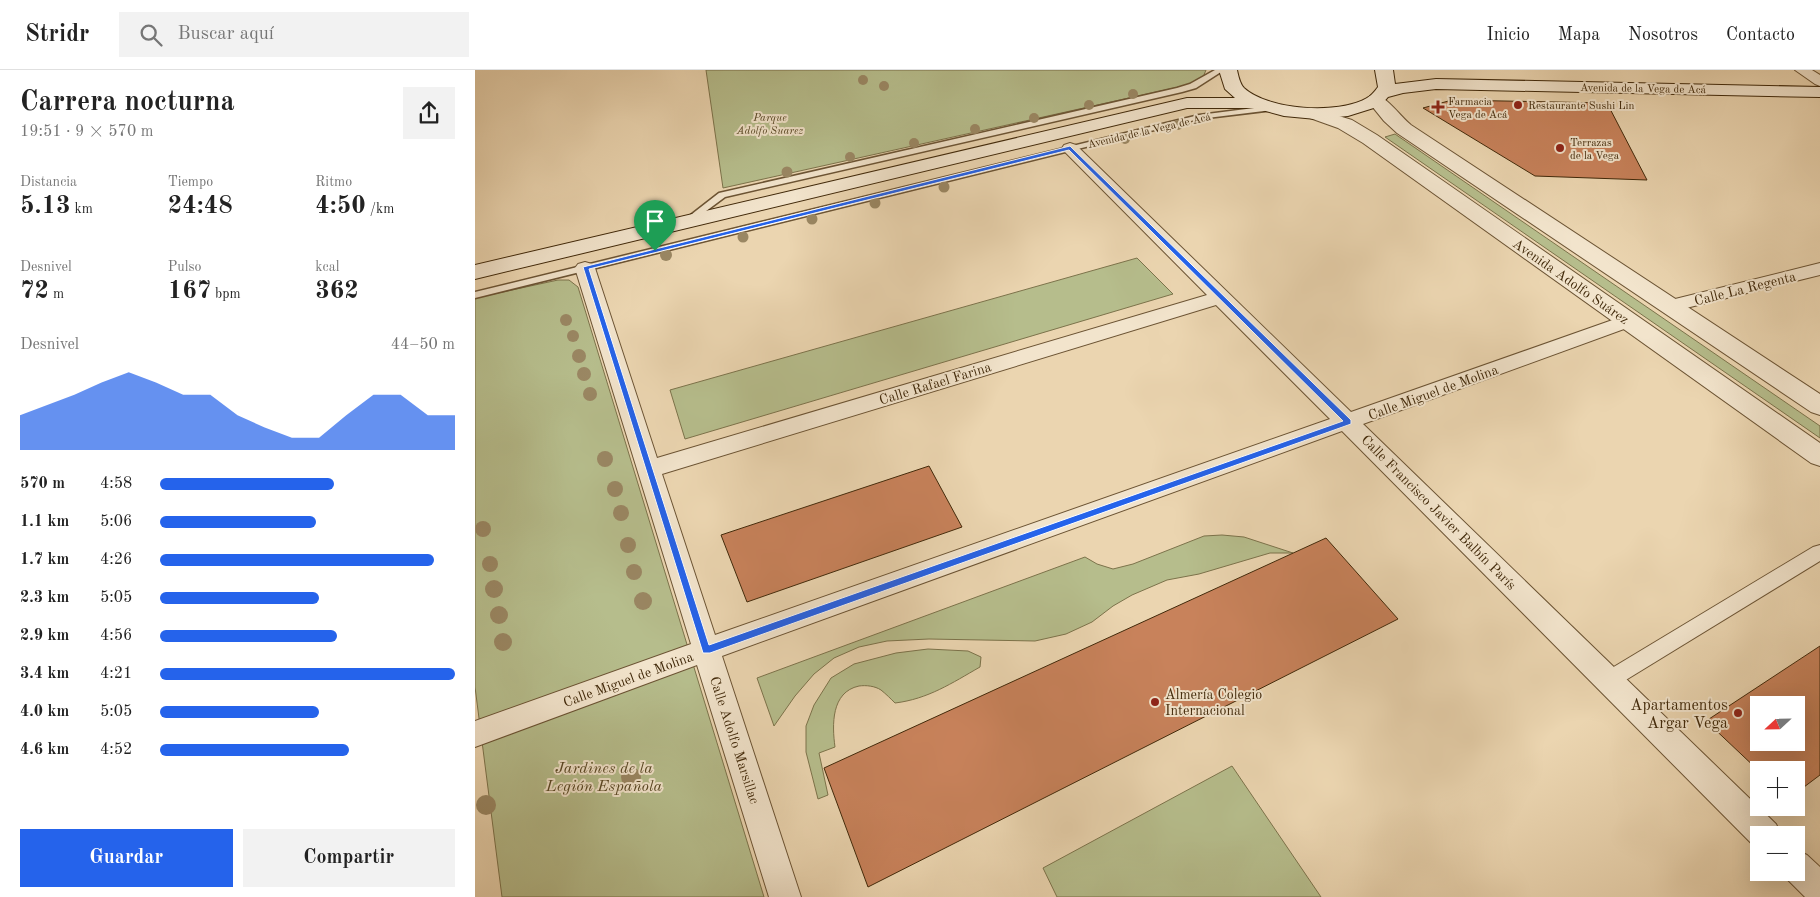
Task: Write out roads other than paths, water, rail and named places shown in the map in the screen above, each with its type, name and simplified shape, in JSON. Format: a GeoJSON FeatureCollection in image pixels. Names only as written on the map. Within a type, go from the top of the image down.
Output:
{"type":"FeatureCollection","features":[{"type":"Feature","properties":{"kind":"main road","name":"Avenida de la Vega de Acá"},"geometry":{"type":"LineString","coordinates":[[1386,70],[1400,77],[1435,84]]}},
{"type":"Feature","properties":{"kind":"main road"},"geometry":{"type":"LineString","coordinates":[[1386,70],[1388,81],[1380,97],[1390,117],[1405,129],[1820,406]]}},
{"type":"Feature","properties":{"kind":"main road","name":"Avenida de la Vega de Acá"},"geometry":{"type":"LineString","coordinates":[[1187,103],[1225,73]]}},
{"type":"Feature","properties":{"kind":"main road"},"geometry":{"type":"LineString","coordinates":[[1225,73],[1237,91],[1263,105],[1316,114]]}},
{"type":"Feature","properties":{"kind":"main road","name":"Avenida de la Vega de Acá"},"geometry":{"type":"LineString","coordinates":[[1316,114],[1356,109],[1401,88],[1435,84],[1820,92]]}},
{"type":"Feature","properties":{"kind":"main road","name":"Avenida de la Vega de Acá"},"geometry":{"type":"LineString","coordinates":[[475,272],[1187,103],[1263,105]]}},
{"type":"Feature","properties":{"kind":"main road","name":"Avenida Adolfo Suárez"},"geometry":{"type":"LineString","coordinates":[[1316,114],[1345,124],[1371,139],[1820,456]]}},
{"type":"Feature","properties":{"kind":"street"},"geometry":{"type":"LineString","coordinates":[[1802,70],[1820,81]]}},
{"type":"Feature","properties":{"kind":"street","name":"Calle Francisco Javier Balbín París"},"geometry":{"type":"LineString","coordinates":[[1070,148],[1756,826]]}},
{"type":"Feature","properties":{"kind":"street","name":"Calle Adolfo Marsillac"},"geometry":{"type":"LineString","coordinates":[[585,268],[785,897]]}},
{"type":"Feature","properties":{"kind":"street","name":"Calle La Regenta"},"geometry":{"type":"LineString","coordinates":[[1670,306],[1820,270]]}},
{"type":"Feature","properties":{"kind":"street","name":"Calle Rafael Farina"},"geometry":{"type":"LineString","coordinates":[[649,469],[1221,297]]}},
{"type":"Feature","properties":{"kind":"street","name":"Calle Miguel de Molina"},"geometry":{"type":"LineString","coordinates":[[475,734],[1628,321]]}},
{"type":"Feature","properties":{"kind":"street"},"geometry":{"type":"LineString","coordinates":[[1609,680],[1820,552]]}},
{"type":"Feature","properties":{"kind":"street"},"geometry":{"type":"LineString","coordinates":[[1805,875],[1820,889]]}},
{"type":"Feature","properties":{"kind":"lane","name":"Avenida de la Vega de Acá"},"geometry":{"type":"LineString","coordinates":[[687,222],[721,195],[1179,90],[1225,73]]}},
{"type":"Feature","properties":{"kind":"lane","name":"Avenida de la Vega de Acá"},"geometry":{"type":"LineString","coordinates":[[475,295],[1070,148],[1199,117],[1263,105]]}},
{"type":"Feature","properties":{"kind":"place","name":"Restaurante Sushi Lin"},"geometry":{"type":"Point","coordinates":[1518,105]}},
{"type":"Feature","properties":{"kind":"place","name":"Farmacia Vega de Acá"},"geometry":{"type":"Point","coordinates":[1438,107]}},
{"type":"Feature","properties":{"kind":"place","name":"Terrazas de la Vega"},"geometry":{"type":"Point","coordinates":[1560,148]}},
{"type":"Feature","properties":{"kind":"place","name":"Almería Colegio Internacional"},"geometry":{"type":"Point","coordinates":[1155,702]}},
{"type":"Feature","properties":{"kind":"place","name":"Apartamentos Argar Vega"},"geometry":{"type":"Point","coordinates":[1738,713]}},
{"type":"Feature","properties":{"kind":"park label","name":"Parque Adolfo Suarez"},"geometry":{"type":"Point","coordinates":[770,123]}},
{"type":"Feature","properties":{"kind":"park label","name":"Jardines de la Legión Española"},"geometry":{"type":"Point","coordinates":[604,776]}}]}
